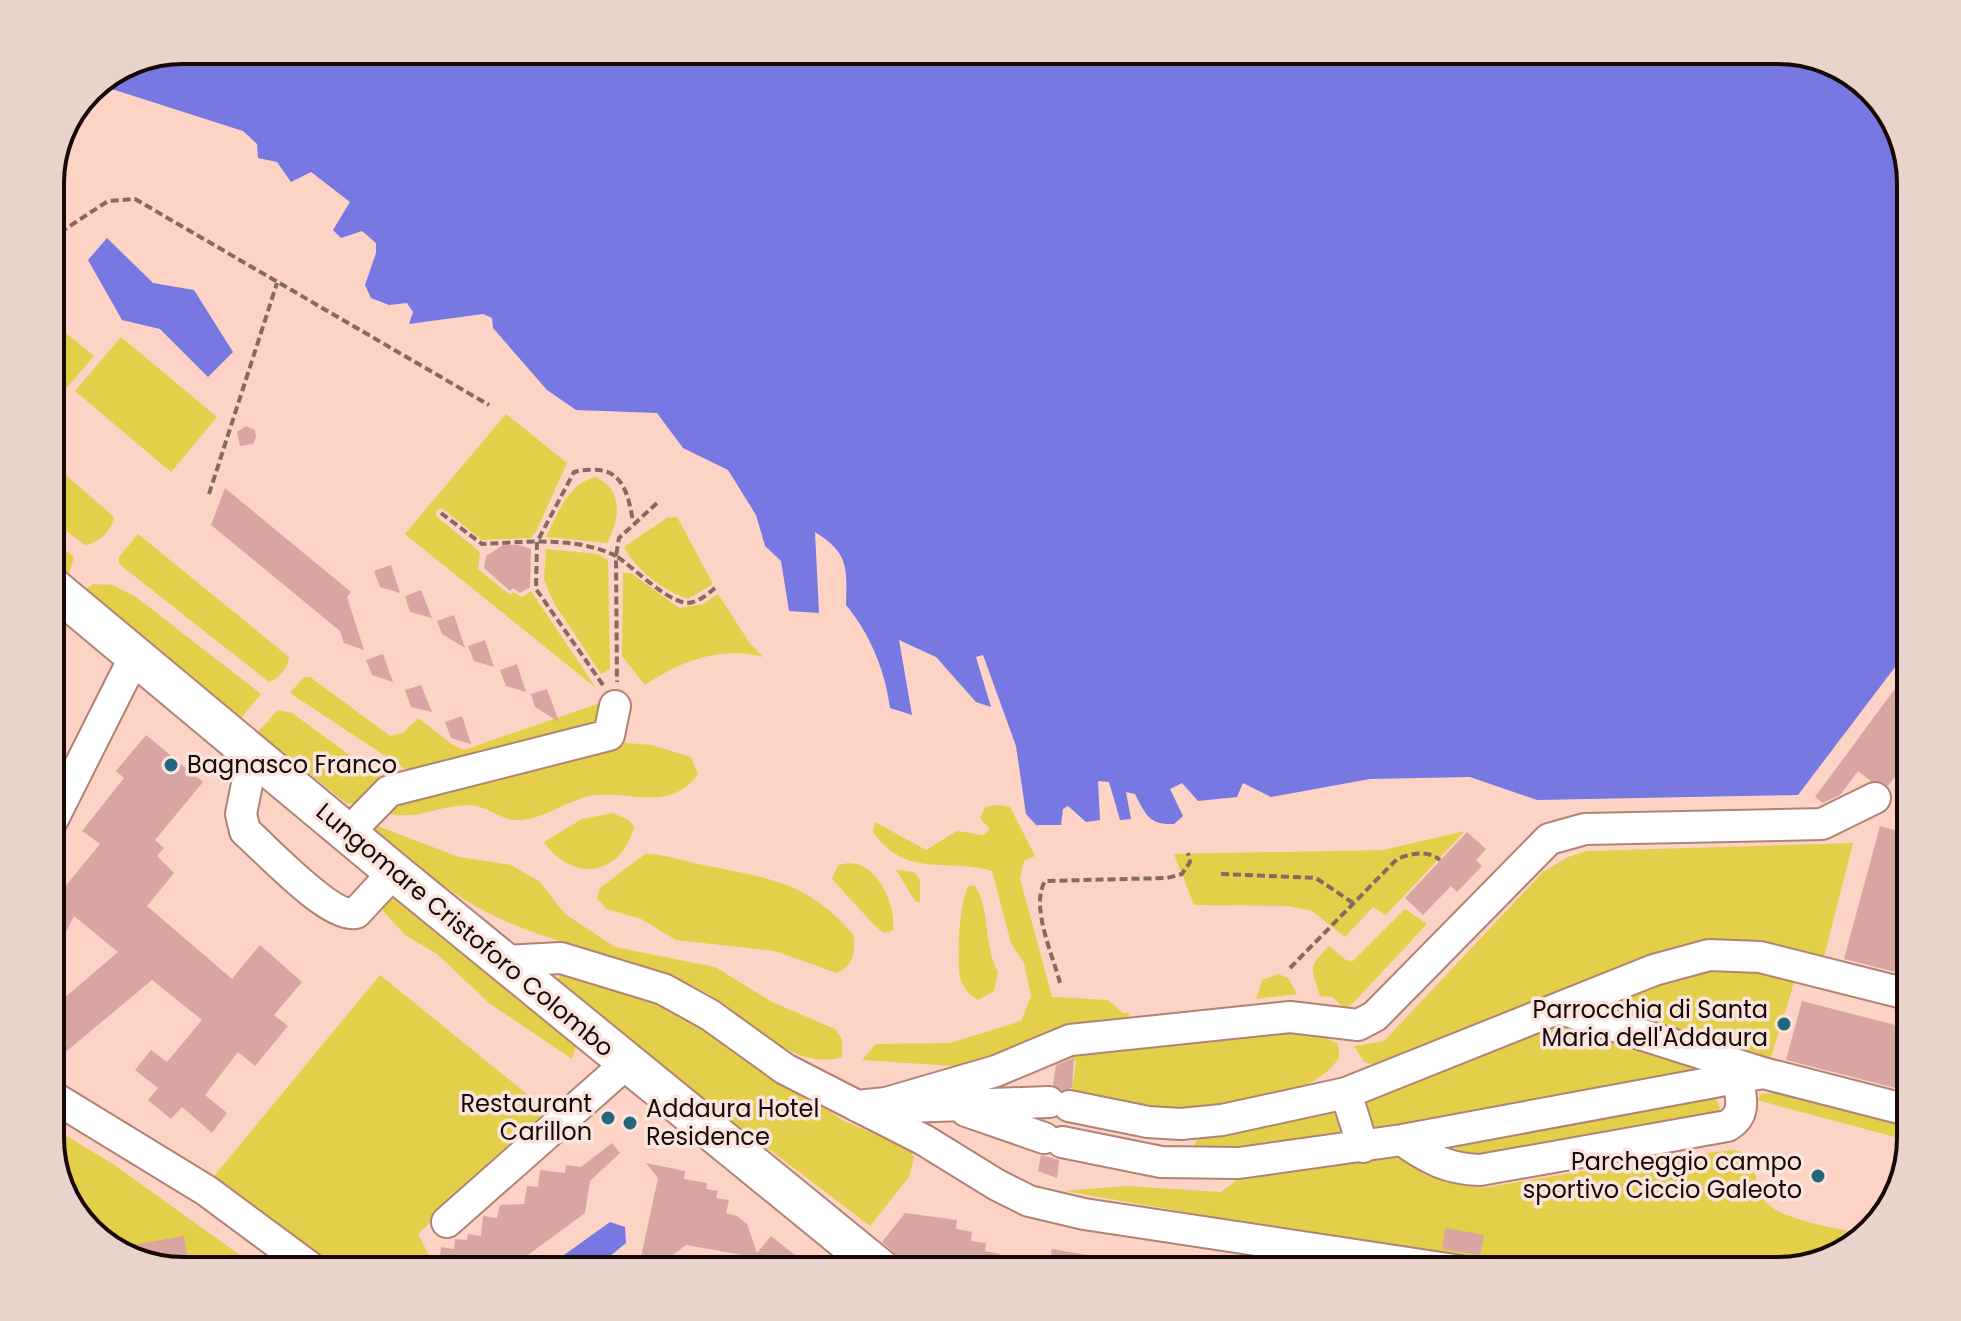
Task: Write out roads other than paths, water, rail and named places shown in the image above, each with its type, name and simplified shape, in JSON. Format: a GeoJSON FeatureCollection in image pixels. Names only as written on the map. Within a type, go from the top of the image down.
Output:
{"type":"FeatureCollection","features":[{"type":"Feature","properties":{"kind":"main road","name":"Lungomare Cristoforo Colombo"},"geometry":{"type":"LineString","coordinates":[[64,597],[394,872],[866,1257]]}},
{"type":"Feature","properties":{"kind":"street"},"geometry":{"type":"LineString","coordinates":[[64,797],[135,656]]}},
{"type":"Feature","properties":{"kind":"street"},"geometry":{"type":"LineString","coordinates":[[348,833],[389,791],[609,735],[615,706]]}},
{"type":"Feature","properties":{"kind":"street"},"geometry":{"type":"LineString","coordinates":[[253,754],[241,814],[245,831],[324,901],[343,914],[356,913],[394,872]]}},
{"type":"Feature","properties":{"kind":"street"},"geometry":{"type":"LineString","coordinates":[[857,1106],[886,1103],[996,1071],[1070,1040],[1290,1017],[1358,1025],[1375,1016],[1549,839],[1585,829],[1822,824],[1875,798]]}},
{"type":"Feature","properties":{"kind":"street"},"geometry":{"type":"LineString","coordinates":[[857,1106],[957,1108],[1059,1104],[1148,1122],[1181,1124],[1222,1120],[1346,1093],[1683,960],[1721,955],[1791,964],[1897,991]]}},
{"type":"Feature","properties":{"kind":"street"},"geometry":{"type":"LineString","coordinates":[[503,961],[561,958],[663,989],[710,1015],[785,1069],[924,1140],[1005,1189],[1049,1207],[1371,1257]]}},
{"type":"Feature","properties":{"kind":"street"},"geometry":{"type":"LineString","coordinates":[[1561,1009],[1750,1075],[1897,1108]]}},
{"type":"Feature","properties":{"kind":"street"},"geometry":{"type":"LineString","coordinates":[[447,1222],[627,1063]]}},
{"type":"Feature","properties":{"kind":"street"},"geometry":{"type":"LineString","coordinates":[[957,1108],[1053,1140],[1161,1162],[1239,1163],[1363,1147],[1750,1075]]}},
{"type":"Feature","properties":{"kind":"street"},"geometry":{"type":"LineString","coordinates":[[1402,1140],[1426,1157],[1453,1169],[1480,1170],[1727,1126],[1737,1121],[1750,1075]]}},
{"type":"Feature","properties":{"kind":"street"},"geometry":{"type":"LineString","coordinates":[[1346,1093],[1363,1147]]}},
{"type":"Feature","properties":{"kind":"street"},"geometry":{"type":"LineString","coordinates":[[64,1104],[207,1191],[296,1257]]}},
{"type":"Feature","properties":{"kind":"place","name":"Bagnasco Franco"},"geometry":{"type":"Point","coordinates":[171,765]}},
{"type":"Feature","properties":{"kind":"place","name":"Parrocchia di Santa Maria dell'Addaura"},"geometry":{"type":"Point","coordinates":[1784,1024]}},
{"type":"Feature","properties":{"kind":"place","name":"Restaurant Carillon"},"geometry":{"type":"Point","coordinates":[608,1118]}},
{"type":"Feature","properties":{"kind":"place","name":"Addaura Hotel Residence"},"geometry":{"type":"Point","coordinates":[630,1123]}},
{"type":"Feature","properties":{"kind":"place","name":"Parcheggio campo sportivo Ciccio Galeoto"},"geometry":{"type":"Point","coordinates":[1818,1176]}}]}
